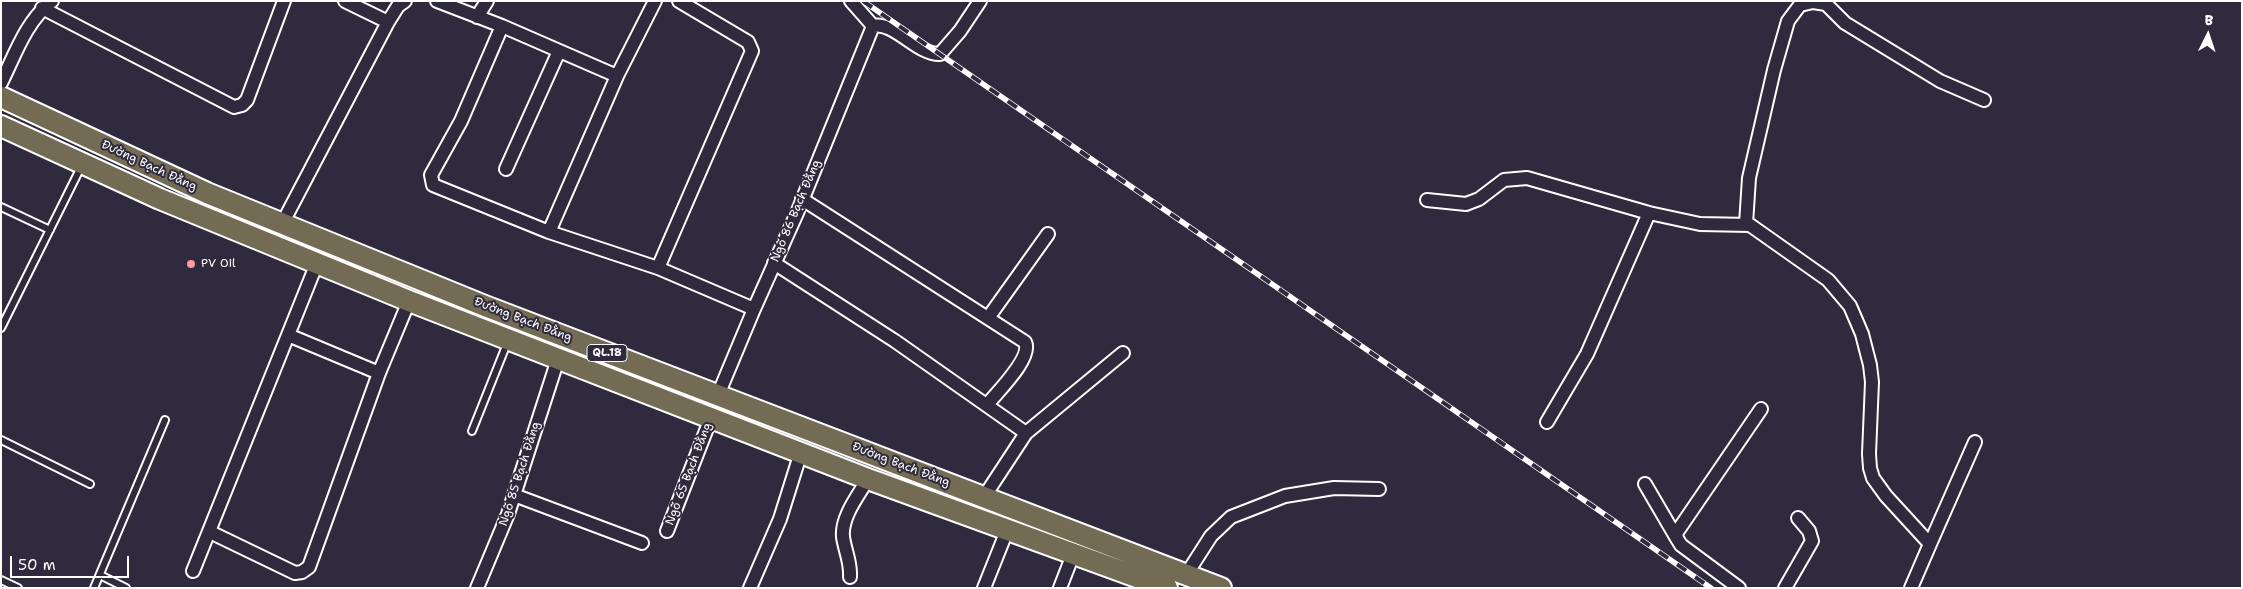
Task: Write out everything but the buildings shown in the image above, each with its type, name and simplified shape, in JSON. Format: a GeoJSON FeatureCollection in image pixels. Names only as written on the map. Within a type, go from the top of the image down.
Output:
{"type":"FeatureCollection","features":[{"type":"Feature","properties":{"kind":"highway","name":"Đường Bạch Đằng"},"geometry":{"type":"LineString","coordinates":[[1,98],[207,193],[282,224],[524,321],[1221,588]]}},
{"type":"Feature","properties":{"kind":"highway","name":"Đường Bạch Đằng"},"geometry":{"type":"LineString","coordinates":[[1,126],[160,199],[409,301],[868,479],[1074,552],[1167,588]]}},
{"type":"Feature","properties":{"kind":"highway"},"geometry":{"type":"LineString","coordinates":[[512,341],[524,321]]}},
{"type":"Feature","properties":{"kind":"street"},"geometry":{"type":"LineString","coordinates":[[1,83],[24,34],[47,5],[234,107],[242,105],[247,100],[284,1]]}},
{"type":"Feature","properties":{"kind":"street"},"geometry":{"type":"LineString","coordinates":[[345,1],[388,22]]}},
{"type":"Feature","properties":{"kind":"street"},"geometry":{"type":"LineString","coordinates":[[282,224],[388,22],[398,6],[405,1]]}},
{"type":"Feature","properties":{"kind":"street"},"geometry":{"type":"LineString","coordinates":[[437,1],[502,26],[617,76]]}},
{"type":"Feature","properties":{"kind":"street"},"geometry":{"type":"LineString","coordinates":[[477,17],[487,1]]}},
{"type":"Feature","properties":{"kind":"street"},"geometry":{"type":"LineString","coordinates":[[549,232],[617,76],[655,1]]}},
{"type":"Feature","properties":{"kind":"street"},"geometry":{"type":"LineString","coordinates":[[658,268],[752,51],[748,42],[679,1]]}},
{"type":"Feature","properties":{"kind":"street"},"geometry":{"type":"LineString","coordinates":[[851,1],[865,14],[873,26],[886,27],[927,52],[940,54],[960,31],[980,1]]}},
{"type":"Feature","properties":{"kind":"street"},"geometry":{"type":"LineString","coordinates":[[1746,224],[1749,178],[1776,61],[1788,21],[1800,5],[1820,1],[1826,4],[1846,23],[1940,81],[1984,100]]}},
{"type":"Feature","properties":{"kind":"street"},"geometry":{"type":"LineString","coordinates":[[502,26],[461,121],[432,175],[431,182],[433,185],[549,232],[658,268],[754,309]]}},
{"type":"Feature","properties":{"kind":"street","name":"Ngõ 86 Bạch Đằng"},"geometry":{"type":"LineString","coordinates":[[718,395],[802,199],[873,26]]}},
{"type":"Feature","properties":{"kind":"street"},"geometry":{"type":"LineString","coordinates":[[506,169],[559,51]]}},
{"type":"Feature","properties":{"kind":"street"},"geometry":{"type":"LineString","coordinates":[[1427,200],[1466,204],[1479,199],[1504,180],[1527,178],[1649,213],[1700,224],[1746,224],[1759,229],[1828,280],[1850,306],[1862,334],[1872,382],[1870,468],[1878,487],[1930,544]]}},
{"type":"Feature","properties":{"kind":"street"},"geometry":{"type":"LineString","coordinates":[[802,199],[1025,342],[1028,347],[1022,362],[987,405]]}},
{"type":"Feature","properties":{"kind":"street"},"geometry":{"type":"LineString","coordinates":[[1547,422],[1587,354],[1649,213]]}},
{"type":"Feature","properties":{"kind":"street"},"geometry":{"type":"LineString","coordinates":[[988,318],[1048,234]]}},
{"type":"Feature","properties":{"kind":"street"},"geometry":{"type":"LineString","coordinates":[[193,571],[316,263]]}},
{"type":"Feature","properties":{"kind":"street"},"geometry":{"type":"LineString","coordinates":[[774,263],[895,341],[1026,433]]}},
{"type":"Feature","properties":{"kind":"street"},"geometry":{"type":"LineString","coordinates":[[210,532],[295,573],[302,572],[309,567],[379,373],[409,301]]}},
{"type":"Feature","properties":{"kind":"street"},"geometry":{"type":"LineString","coordinates":[[288,335],[379,373]]}},
{"type":"Feature","properties":{"kind":"street"},"geometry":{"type":"LineString","coordinates":[[984,497],[1026,433],[1123,353]]}},
{"type":"Feature","properties":{"kind":"street","name":"Ngõ 85 Bạch Đằng"},"geometry":{"type":"LineString","coordinates":[[477,588],[489,563],[514,495],[558,359]]}},
{"type":"Feature","properties":{"kind":"street"},"geometry":{"type":"LineString","coordinates":[[1676,537],[1677,532],[1761,409]]}},
{"type":"Feature","properties":{"kind":"street","name":"Ngõ 65 Bạch Đằng"},"geometry":{"type":"LineString","coordinates":[[667,531],[711,418]]}},
{"type":"Feature","properties":{"kind":"street"},"geometry":{"type":"LineString","coordinates":[[1911,588],[1975,442]]}},
{"type":"Feature","properties":{"kind":"street"},"geometry":{"type":"LineString","coordinates":[[750,588],[780,519],[802,452]]}},
{"type":"Feature","properties":{"kind":"street"},"geometry":{"type":"LineString","coordinates":[[850,577],[850,560],[843,537],[844,524],[868,479]]}},
{"type":"Feature","properties":{"kind":"street"},"geometry":{"type":"LineString","coordinates":[[1645,484],[1681,545],[1740,588]]}},
{"type":"Feature","properties":{"kind":"street"},"geometry":{"type":"LineString","coordinates":[[1186,574],[1211,536],[1231,517],[1285,496],[1334,488],[1379,490]]}},
{"type":"Feature","properties":{"kind":"street"},"geometry":{"type":"LineString","coordinates":[[514,495],[642,542]]}},
{"type":"Feature","properties":{"kind":"street"},"geometry":{"type":"LineString","coordinates":[[1785,588],[1812,540],[1810,531],[1798,518]]}},
{"type":"Feature","properties":{"kind":"street"},"geometry":{"type":"LineString","coordinates":[[984,588],[1008,528]]}},
{"type":"Feature","properties":{"kind":"street"},"geometry":{"type":"LineString","coordinates":[[1060,588],[1074,552]]}},
{"type":"Feature","properties":{"kind":"lane"},"geometry":{"type":"LineString","coordinates":[[1,328],[82,164]]}},
{"type":"Feature","properties":{"kind":"lane"},"geometry":{"type":"LineString","coordinates":[[1,207],[50,230]]}},
{"type":"Feature","properties":{"kind":"lane"},"geometry":{"type":"LineString","coordinates":[[472,430],[512,341]]}},
{"type":"Feature","properties":{"kind":"lane"},"geometry":{"type":"LineString","coordinates":[[94,588],[165,420]]}},
{"type":"Feature","properties":{"kind":"lane"},"geometry":{"type":"LineString","coordinates":[[1,440],[90,484]]}},
{"type":"Feature","properties":{"kind":"lane"},"geometry":{"type":"LineString","coordinates":[[100,576],[126,588]]}},
{"type":"Feature","properties":{"kind":"lane"},"geometry":{"type":"LineString","coordinates":[[1,580],[18,588]]}},
{"type":"Feature","properties":{"kind":"railway"},"geometry":{"type":"LineString","coordinates":[[863,1],[1711,588]]}},
{"type":"Feature","properties":{"kind":"place","name":"PV Oil"},"geometry":{"type":"Point","coordinates":[191,264]}}]}
